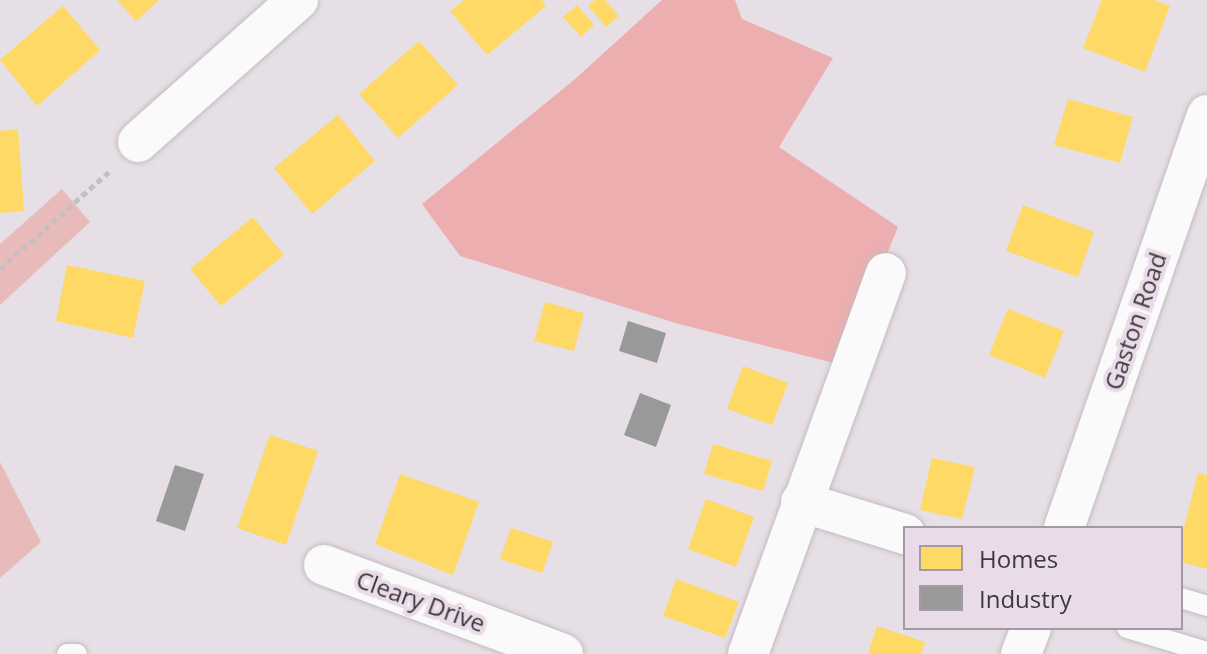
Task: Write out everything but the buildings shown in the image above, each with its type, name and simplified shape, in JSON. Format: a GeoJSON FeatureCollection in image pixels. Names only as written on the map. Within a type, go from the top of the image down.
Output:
{"type":"FeatureCollection","features":[{"type":"Feature","properties":{"kind":"street"},"geometry":{"type":"LineString","coordinates":[[138,142],[298,0]]}},
{"type":"Feature","properties":{"kind":"street","name":"Gaston Road"},"geometry":{"type":"LineString","coordinates":[[1065,526],[1207,115]]}},
{"type":"Feature","properties":{"kind":"street"},"geometry":{"type":"LineString","coordinates":[[748,654],[886,273]]}},
{"type":"Feature","properties":{"kind":"street"},"geometry":{"type":"LineString","coordinates":[[801,502],[903,533]]}},
{"type":"Feature","properties":{"kind":"street","name":"Cleary Drive"},"geometry":{"type":"LineString","coordinates":[[324,565],[563,654]]}},
{"type":"Feature","properties":{"kind":"street"},"geometry":{"type":"LineString","coordinates":[[1021,654],[1030,630]]}},
{"type":"Feature","properties":{"kind":"lane"},"geometry":{"type":"LineString","coordinates":[[1183,599],[1207,606]]}},
{"type":"Feature","properties":{"kind":"lane"},"geometry":{"type":"LineString","coordinates":[[1134,630],[1207,652]]}},
{"type":"Feature","properties":{"kind":"lane"},"geometry":{"type":"LineString","coordinates":[[67,654],[77,654]]}},
{"type":"Feature","properties":{"kind":"path"},"geometry":{"type":"LineString","coordinates":[[0,269],[90,192],[138,142]]}},
{"type":"Feature","properties":{"kind":"shaded area"},"geometry":{"type":"Polygon","coordinates":[[[662,0],[735,0],[742,19],[833,58],[779,147],[898,227],[842,365],[679,324],[460,256],[422,204],[574,80],[662,0]]]}},
{"type":"Feature","properties":{"kind":"shaded area"},"geometry":{"type":"Polygon","coordinates":[[[62,189],[90,222],[0,305],[0,244],[62,189]]]}},
{"type":"Feature","properties":{"kind":"shaded area"},"geometry":{"type":"Polygon","coordinates":[[[0,462],[41,542],[0,578],[0,462]]]}}]}
